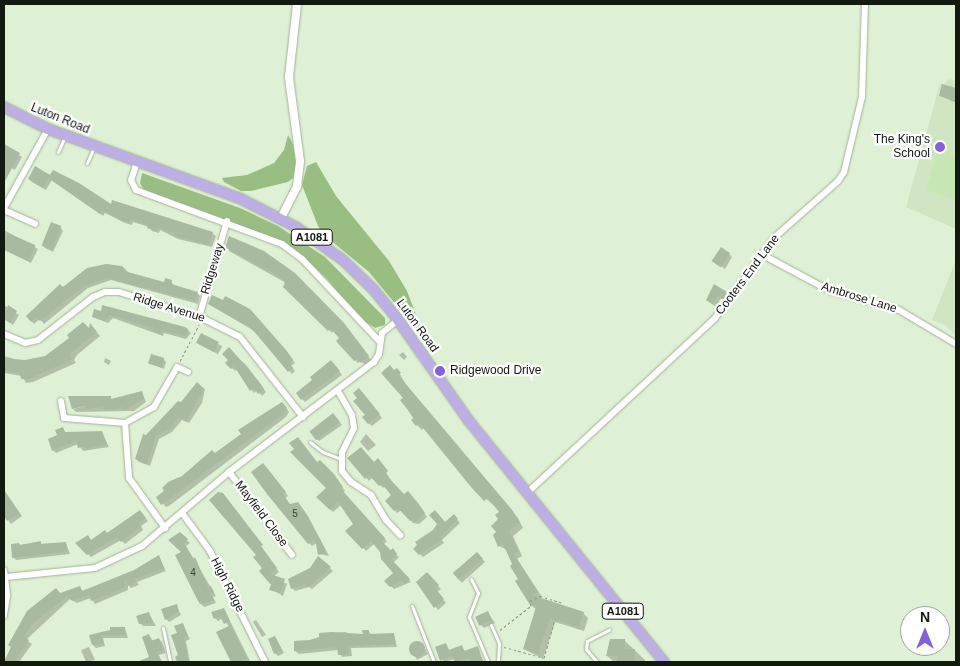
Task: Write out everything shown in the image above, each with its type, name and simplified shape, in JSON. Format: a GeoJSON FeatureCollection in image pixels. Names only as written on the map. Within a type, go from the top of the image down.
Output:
{"type":"FeatureCollection","features":[{"type":"Feature","properties":{"kind":"main road","name":"Luton Road"},"geometry":{"type":"LineString","coordinates":[[4,108],[66,136],[241,199],[281,218],[343,260],[374,290],[398,320],[469,421],[664,662]]}},
{"type":"Feature","properties":{"kind":"street"},"geometry":{"type":"LineString","coordinates":[[281,218],[297,186],[300,161],[289,77],[297,4]]}},
{"type":"Feature","properties":{"kind":"street","name":"Cooters End Lane"},"geometry":{"type":"LineString","coordinates":[[526,493],[721,312],[760,254],[792,220],[838,181],[844,172],[862,97],[865,4]]}},
{"type":"Feature","properties":{"kind":"street"},"geometry":{"type":"LineString","coordinates":[[35,224],[4,209],[48,129]]}},
{"type":"Feature","properties":{"kind":"street"},"geometry":{"type":"LineString","coordinates":[[136,162],[132,185],[144,196],[227,222],[282,244],[303,260],[379,341]]}},
{"type":"Feature","properties":{"kind":"street","name":"Ridgeway"},"geometry":{"type":"LineString","coordinates":[[201,317],[227,222]]}},
{"type":"Feature","properties":{"kind":"street","name":"Ambrose Lane"},"geometry":{"type":"LineString","coordinates":[[760,254],[828,290],[899,310],[956,344]]}},
{"type":"Feature","properties":{"kind":"street","name":"Ridge Avenue"},"geometry":{"type":"LineString","coordinates":[[4,334],[25,343],[38,340],[92,297],[105,292],[119,292],[201,317],[227,329],[251,348],[303,417]]}},
{"type":"Feature","properties":{"kind":"street"},"geometry":{"type":"LineString","coordinates":[[4,616],[8,596],[5,574],[95,568],[126,555],[166,528],[229,472],[374,362],[380,354],[379,341],[382,333],[398,320]]}},
{"type":"Feature","properties":{"kind":"street"},"geometry":{"type":"LineString","coordinates":[[61,401],[64,418],[125,423],[154,407],[177,367],[188,372]]}},
{"type":"Feature","properties":{"kind":"street"},"geometry":{"type":"LineString","coordinates":[[338,391],[352,415],[354,428],[341,459],[345,476],[371,495],[386,520],[400,535]]}},
{"type":"Feature","properties":{"kind":"street"},"geometry":{"type":"LineString","coordinates":[[125,423],[129,478],[166,528]]}},
{"type":"Feature","properties":{"kind":"street","name":"Mayfield Close"},"geometry":{"type":"LineString","coordinates":[[229,472],[292,556]]}},
{"type":"Feature","properties":{"kind":"street","name":"High Ridge"},"geometry":{"type":"LineString","coordinates":[[182,513],[210,551],[265,662]]}},
{"type":"Feature","properties":{"kind":"lane"},"geometry":{"type":"LineString","coordinates":[[58,152],[66,136]]}},
{"type":"Feature","properties":{"kind":"lane"},"geometry":{"type":"LineString","coordinates":[[87,163],[94,146]]}},
{"type":"Feature","properties":{"kind":"lane"},"geometry":{"type":"LineString","coordinates":[[310,442],[323,452],[341,459]]}},
{"type":"Feature","properties":{"kind":"lane"},"geometry":{"type":"LineString","coordinates":[[471,579],[478,592],[469,616],[488,662]]}},
{"type":"Feature","properties":{"kind":"lane"},"geometry":{"type":"LineString","coordinates":[[412,606],[434,662]]}},
{"type":"Feature","properties":{"kind":"lane"},"geometry":{"type":"LineString","coordinates":[[491,625],[498,647],[498,662]]}},
{"type":"Feature","properties":{"kind":"lane"},"geometry":{"type":"LineString","coordinates":[[163,628],[170,662]]}},
{"type":"Feature","properties":{"kind":"lane"},"geometry":{"type":"LineString","coordinates":[[597,662],[586,649],[587,641],[609,630]]}},
{"type":"Feature","properties":{"kind":"path"},"geometry":{"type":"LineString","coordinates":[[177,367],[201,317]]}},
{"type":"Feature","properties":{"kind":"path"},"geometry":{"type":"LineString","coordinates":[[494,633],[531,606],[530,601],[540,596],[563,603]]}},
{"type":"Feature","properties":{"kind":"path"},"geometry":{"type":"LineString","coordinates":[[498,647],[511,647],[544,658],[556,619]]}},
{"type":"Feature","properties":{"kind":"shaded area","name":"The King's School"},"geometry":{"type":"Polygon","coordinates":[[[949,79],[956,81],[956,229],[906,207],[940,83],[944,84],[949,79]]]}},
{"type":"Feature","properties":{"kind":"shaded area"},"geometry":{"type":"Polygon","coordinates":[[[938,149],[956,154],[956,200],[926,190],[938,149]]]}},
{"type":"Feature","properties":{"kind":"shaded area"},"geometry":{"type":"Polygon","coordinates":[[[956,260],[956,336],[945,325],[932,320],[956,260]]]}},
{"type":"Feature","properties":{"kind":"green space"},"geometry":{"type":"Polygon","coordinates":[[[288,135],[293,144],[297,166],[293,178],[288,182],[251,191],[241,191],[224,182],[222,178],[247,175],[274,163],[284,150],[288,135]]]}},
{"type":"Feature","properties":{"kind":"green space"},"geometry":{"type":"Polygon","coordinates":[[[316,162],[336,196],[389,261],[407,291],[426,341],[369,272],[323,234],[318,226],[302,185],[307,166],[316,162]]]}},
{"type":"Feature","properties":{"kind":"green space"},"geometry":{"type":"Polygon","coordinates":[[[142,173],[240,208],[278,226],[325,257],[385,318],[385,325],[375,328],[361,319],[326,278],[303,256],[278,240],[145,193],[140,183],[142,173]]]}},
{"type":"Feature","properties":{"kind":"building"},"geometry":{"type":"Polygon","coordinates":[[[942,84],[956,88],[956,101],[939,96],[942,84]]]}},
{"type":"Feature","properties":{"kind":"building"},"geometry":{"type":"Polygon","coordinates":[[[4,144],[20,153],[4,183],[4,144]]]}},
{"type":"Feature","properties":{"kind":"building"},"geometry":{"type":"Polygon","coordinates":[[[35,166],[50,175],[53,170],[79,183],[111,204],[112,200],[213,232],[209,245],[174,236],[175,233],[157,228],[156,231],[147,228],[148,225],[130,219],[129,223],[102,210],[100,214],[48,178],[43,188],[28,179],[35,166]]]}},
{"type":"Feature","properties":{"kind":"building"},"geometry":{"type":"Polygon","coordinates":[[[51,222],[61,226],[52,249],[42,245],[51,222]]]}},
{"type":"Feature","properties":{"kind":"building"},"geometry":{"type":"Polygon","coordinates":[[[8,233],[35,245],[28,261],[4,250],[4,242],[8,233]]]}},
{"type":"Feature","properties":{"kind":"building"},"geometry":{"type":"Polygon","coordinates":[[[229,236],[264,251],[295,273],[344,323],[369,356],[361,363],[357,359],[354,361],[336,341],[339,338],[330,328],[328,331],[283,287],[285,282],[277,275],[225,248],[229,236]]]}},
{"type":"Feature","properties":{"kind":"building"},"geometry":{"type":"Polygon","coordinates":[[[721,247],[730,253],[721,267],[711,261],[721,247]]]}},
{"type":"Feature","properties":{"kind":"building"},"geometry":{"type":"Polygon","coordinates":[[[106,264],[122,266],[128,272],[164,282],[165,278],[172,280],[171,284],[198,292],[195,301],[107,278],[84,286],[40,321],[36,317],[31,322],[26,316],[60,284],[63,287],[87,268],[106,264]]]}},
{"type":"Feature","properties":{"kind":"building"},"geometry":{"type":"Polygon","coordinates":[[[714,284],[727,292],[722,299],[718,296],[712,304],[706,300],[714,284]]]}},
{"type":"Feature","properties":{"kind":"building"},"geometry":{"type":"Polygon","coordinates":[[[212,295],[223,300],[225,296],[250,309],[286,350],[293,360],[289,363],[293,368],[288,372],[253,330],[208,304],[212,295]]]}},
{"type":"Feature","properties":{"kind":"building"},"geometry":{"type":"Polygon","coordinates":[[[8,305],[17,311],[10,323],[4,319],[8,305]]]}},
{"type":"Feature","properties":{"kind":"building"},"geometry":{"type":"Polygon","coordinates":[[[102,305],[185,327],[188,329],[186,336],[161,330],[160,333],[152,331],[153,328],[110,315],[105,321],[92,317],[94,309],[101,311],[102,305]]]}},
{"type":"Feature","properties":{"kind":"building"},"geometry":{"type":"Polygon","coordinates":[[[83,322],[89,328],[90,323],[97,332],[73,351],[70,355],[73,359],[29,379],[21,379],[20,373],[4,371],[4,358],[25,360],[45,356],[69,338],[67,335],[83,322]]]}},
{"type":"Feature","properties":{"kind":"building"},"geometry":{"type":"Polygon","coordinates":[[[201,333],[219,342],[214,352],[196,343],[201,333]]]}},
{"type":"Feature","properties":{"kind":"building"},"geometry":{"type":"Polygon","coordinates":[[[229,347],[264,389],[258,394],[254,388],[250,391],[234,366],[231,369],[225,363],[228,360],[222,354],[229,347]]]}},
{"type":"Feature","properties":{"kind":"building"},"geometry":{"type":"Polygon","coordinates":[[[151,354],[164,358],[161,368],[148,364],[151,354]]]}},
{"type":"Feature","properties":{"kind":"building"},"geometry":{"type":"Polygon","coordinates":[[[331,360],[340,371],[301,400],[296,393],[312,380],[310,377],[331,360]]]}},
{"type":"Feature","properties":{"kind":"building"},"geometry":{"type":"Polygon","coordinates":[[[390,365],[394,370],[397,368],[401,373],[398,375],[513,511],[519,523],[509,531],[518,551],[514,554],[538,592],[532,595],[584,612],[579,627],[550,618],[538,654],[523,649],[536,607],[530,605],[515,581],[518,579],[510,566],[512,564],[503,544],[498,547],[493,535],[496,532],[491,526],[498,519],[495,515],[499,512],[488,498],[484,501],[471,487],[419,423],[416,426],[411,420],[414,418],[400,400],[403,398],[381,373],[390,365]]]}},
{"type":"Feature","properties":{"kind":"building"},"geometry":{"type":"Polygon","coordinates":[[[197,382],[204,389],[186,421],[178,417],[169,429],[156,436],[147,464],[135,459],[143,434],[146,435],[178,401],[181,402],[197,382]]]}},
{"type":"Feature","properties":{"kind":"building"},"geometry":{"type":"Polygon","coordinates":[[[359,388],[380,414],[368,424],[362,417],[365,415],[353,401],[357,398],[353,393],[359,388]]]}},
{"type":"Feature","properties":{"kind":"building"},"geometry":{"type":"Polygon","coordinates":[[[142,391],[144,399],[124,410],[123,407],[105,410],[104,407],[86,409],[85,406],[72,409],[68,396],[111,396],[111,399],[142,391]]]}},
{"type":"Feature","properties":{"kind":"building"},"geometry":{"type":"Polygon","coordinates":[[[282,402],[287,408],[283,414],[161,505],[156,497],[164,491],[162,488],[168,482],[182,476],[212,450],[215,453],[241,434],[238,430],[282,402]]]}},
{"type":"Feature","properties":{"kind":"building"},"geometry":{"type":"Polygon","coordinates":[[[333,413],[340,422],[316,440],[309,431],[333,413]]]}},
{"type":"Feature","properties":{"kind":"building"},"geometry":{"type":"Polygon","coordinates":[[[63,427],[65,432],[102,431],[107,444],[86,449],[85,446],[78,448],[76,441],[52,451],[48,439],[57,435],[55,430],[63,427]]]}},
{"type":"Feature","properties":{"kind":"building"},"geometry":{"type":"Polygon","coordinates":[[[298,437],[317,462],[320,460],[334,474],[343,487],[341,489],[385,538],[382,541],[390,551],[393,548],[397,554],[391,559],[410,579],[405,584],[402,580],[390,587],[384,581],[393,573],[381,559],[380,552],[371,541],[362,549],[345,531],[353,524],[338,502],[330,510],[316,497],[326,488],[290,452],[294,449],[289,443],[298,437]]]}},
{"type":"Feature","properties":{"kind":"building"},"geometry":{"type":"Polygon","coordinates":[[[361,447],[374,462],[378,458],[388,471],[385,474],[404,494],[408,491],[418,503],[425,513],[415,522],[413,519],[410,521],[398,508],[394,511],[385,501],[391,495],[382,484],[379,486],[369,475],[365,479],[347,458],[361,447]]]}},
{"type":"Feature","properties":{"kind":"building"},"geometry":{"type":"Polygon","coordinates":[[[263,463],[286,492],[283,494],[290,504],[298,502],[327,553],[318,555],[315,539],[308,544],[251,472],[263,463]]]}},
{"type":"Feature","properties":{"kind":"building"},"geometry":{"type":"Polygon","coordinates":[[[4,490],[19,513],[7,521],[4,516],[4,490]]]}},
{"type":"Feature","properties":{"kind":"building"},"geometry":{"type":"Polygon","coordinates":[[[218,492],[223,493],[263,545],[261,546],[277,568],[270,574],[285,579],[280,593],[269,590],[271,585],[259,571],[262,568],[253,557],[256,555],[209,500],[218,492]]]}},
{"type":"Feature","properties":{"kind":"building"},"geometry":{"type":"Polygon","coordinates":[[[140,510],[146,518],[138,523],[141,526],[121,542],[117,537],[87,555],[75,543],[88,535],[91,540],[105,530],[107,533],[140,510]]]}},
{"type":"Feature","properties":{"kind":"building"},"geometry":{"type":"Polygon","coordinates":[[[435,510],[445,522],[454,514],[458,519],[440,537],[442,539],[419,555],[413,549],[417,545],[415,542],[433,530],[437,524],[429,515],[435,510]]]}},
{"type":"Feature","properties":{"kind":"building"},"geometry":{"type":"Polygon","coordinates":[[[180,532],[188,539],[184,543],[193,559],[195,557],[208,587],[211,586],[214,592],[211,594],[214,600],[200,604],[175,555],[181,552],[168,540],[180,532]]]}},
{"type":"Feature","properties":{"kind":"building"},"geometry":{"type":"Polygon","coordinates":[[[41,541],[41,544],[66,542],[67,551],[12,558],[11,544],[19,543],[20,545],[41,541]]]}},
{"type":"Feature","properties":{"kind":"building"},"geometry":{"type":"Polygon","coordinates":[[[477,552],[483,559],[459,580],[453,573],[477,552]]]}},
{"type":"Feature","properties":{"kind":"building"},"geometry":{"type":"Polygon","coordinates":[[[159,555],[164,568],[135,579],[136,582],[127,586],[125,579],[125,587],[91,601],[89,595],[73,601],[66,597],[32,624],[24,637],[29,640],[14,662],[4,662],[11,647],[8,645],[27,611],[56,588],[60,593],[80,586],[82,591],[134,570],[159,555]]]}},
{"type":"Feature","properties":{"kind":"building"},"geometry":{"type":"Polygon","coordinates":[[[318,556],[331,567],[308,587],[305,584],[291,589],[288,579],[310,568],[318,556]]]}},
{"type":"Feature","properties":{"kind":"building"},"geometry":{"type":"Polygon","coordinates":[[[427,572],[439,585],[435,588],[444,599],[434,608],[416,582],[427,572]]]}},
{"type":"Feature","properties":{"kind":"building"},"geometry":{"type":"Polygon","coordinates":[[[177,604],[179,611],[165,620],[161,609],[177,604]]]}},
{"type":"Feature","properties":{"kind":"building"},"geometry":{"type":"Polygon","coordinates":[[[224,608],[230,621],[224,624],[220,616],[214,619],[211,612],[224,608]]]}},
{"type":"Feature","properties":{"kind":"building"},"geometry":{"type":"Polygon","coordinates":[[[488,611],[492,620],[479,626],[475,617],[488,611]]]}},
{"type":"Feature","properties":{"kind":"building"},"geometry":{"type":"Polygon","coordinates":[[[149,612],[153,623],[139,624],[136,616],[149,612]]]}},
{"type":"Feature","properties":{"kind":"building"},"geometry":{"type":"Polygon","coordinates":[[[183,623],[188,636],[184,638],[189,662],[177,662],[175,657],[178,655],[171,635],[177,633],[174,626],[183,623]]]}},
{"type":"Feature","properties":{"kind":"building"},"geometry":{"type":"Polygon","coordinates":[[[231,625],[247,658],[239,662],[231,662],[216,632],[231,625]]]}},
{"type":"Feature","properties":{"kind":"building"},"geometry":{"type":"Polygon","coordinates":[[[110,627],[125,627],[125,635],[101,635],[103,643],[92,645],[89,635],[110,630],[110,627]]]}},
{"type":"Feature","properties":{"kind":"building"},"geometry":{"type":"Polygon","coordinates":[[[362,630],[369,630],[369,634],[394,633],[395,644],[348,646],[349,654],[338,655],[337,647],[294,651],[294,641],[310,640],[319,637],[319,633],[363,634],[362,630]]]}},
{"type":"Feature","properties":{"kind":"building"},"geometry":{"type":"Polygon","coordinates":[[[149,634],[151,641],[159,638],[163,650],[157,652],[160,662],[137,662],[149,657],[142,637],[149,634]]]}},
{"type":"Feature","properties":{"kind":"building"},"geometry":{"type":"Polygon","coordinates":[[[275,636],[282,650],[274,654],[268,639],[275,636]]]}},
{"type":"Feature","properties":{"kind":"building"},"geometry":{"type":"Polygon","coordinates":[[[610,639],[625,639],[625,649],[635,649],[635,662],[617,662],[617,656],[606,656],[610,639]]]}},
{"type":"Feature","properties":{"kind":"building"},"geometry":{"type":"Polygon","coordinates":[[[417,641],[425,649],[417,657],[409,649],[417,641]]]}},
{"type":"Feature","properties":{"kind":"building"},"geometry":{"type":"Polygon","coordinates":[[[446,643],[449,650],[462,645],[464,651],[478,646],[483,662],[471,662],[470,658],[455,662],[452,656],[440,661],[435,647],[446,643]]]}},
{"type":"Feature","properties":{"kind":"place","name":"The King's School"},"geometry":{"type":"Point","coordinates":[940,147]}},
{"type":"Feature","properties":{"kind":"place","name":"Ridgewood Drive"},"geometry":{"type":"Point","coordinates":[440,371]}}]}
